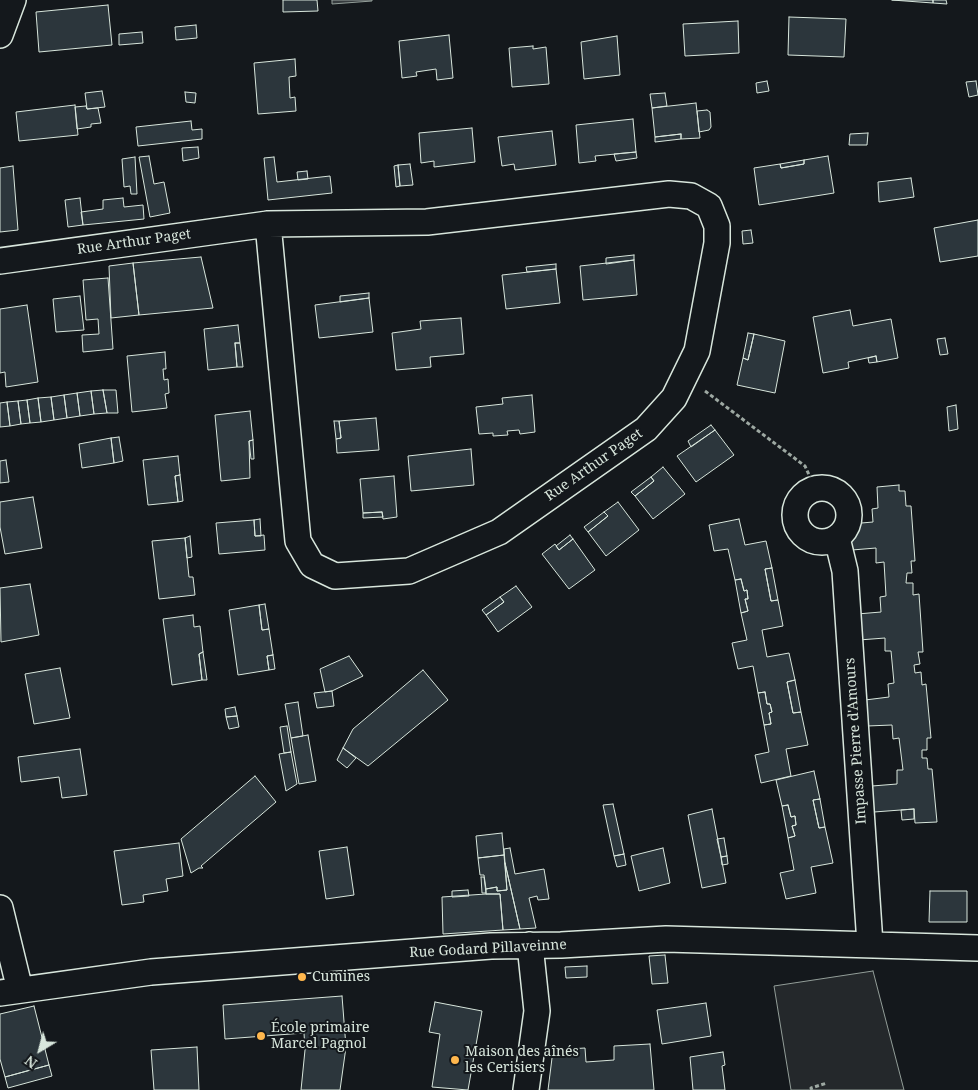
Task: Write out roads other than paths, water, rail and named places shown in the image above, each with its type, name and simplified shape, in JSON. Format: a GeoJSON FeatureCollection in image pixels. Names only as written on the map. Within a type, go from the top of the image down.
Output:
{"type":"FeatureCollection","features":[{"type":"Feature","properties":{"kind":"street"},"geometry":{"type":"LineString","coordinates":[[0,35],[13,0]]}},
{"type":"Feature","properties":{"kind":"street","name":"Rue Arthur Paget"},"geometry":{"type":"LineString","coordinates":[[0,261],[268,224],[427,222],[669,194],[691,196],[709,206],[717,226],[717,243],[696,351],[674,398],[646,429],[499,532],[409,571],[335,576],[312,564],[298,541],[268,224]]}},
{"type":"Feature","properties":{"kind":"street"},"geometry":{"type":"LineString","coordinates":[[816,488],[833,489],[840,493],[849,508],[848,525],[837,538],[828,542],[810,540],[802,534],[797,526],[796,507],[807,492],[816,488]]}},
{"type":"Feature","properties":{"kind":"street","name":"Impasse Pierre d'Amours"},"geometry":{"type":"LineString","coordinates":[[837,538],[845,571],[870,944]]}},
{"type":"Feature","properties":{"kind":"street"},"geometry":{"type":"LineString","coordinates":[[0,908],[10,992]]}},
{"type":"Feature","properties":{"kind":"street","name":"Rue Godard Pillaveinne"},"geometry":{"type":"LineString","coordinates":[[10,992],[151,972],[491,946],[666,939],[978,948]]}},
{"type":"Feature","properties":{"kind":"street"},"geometry":{"type":"LineString","coordinates":[[526,1090],[537,1012],[530,945]]}},
{"type":"Feature","properties":{"kind":"place","name":"Cumines"},"geometry":{"type":"Point","coordinates":[302,977]}},
{"type":"Feature","properties":{"kind":"place","name":"École primaire Marcel Pagnol"},"geometry":{"type":"Point","coordinates":[261,1036]}},
{"type":"Feature","properties":{"kind":"place","name":"Maison des aînés les Cerisiers"},"geometry":{"type":"Point","coordinates":[455,1060]}}]}
